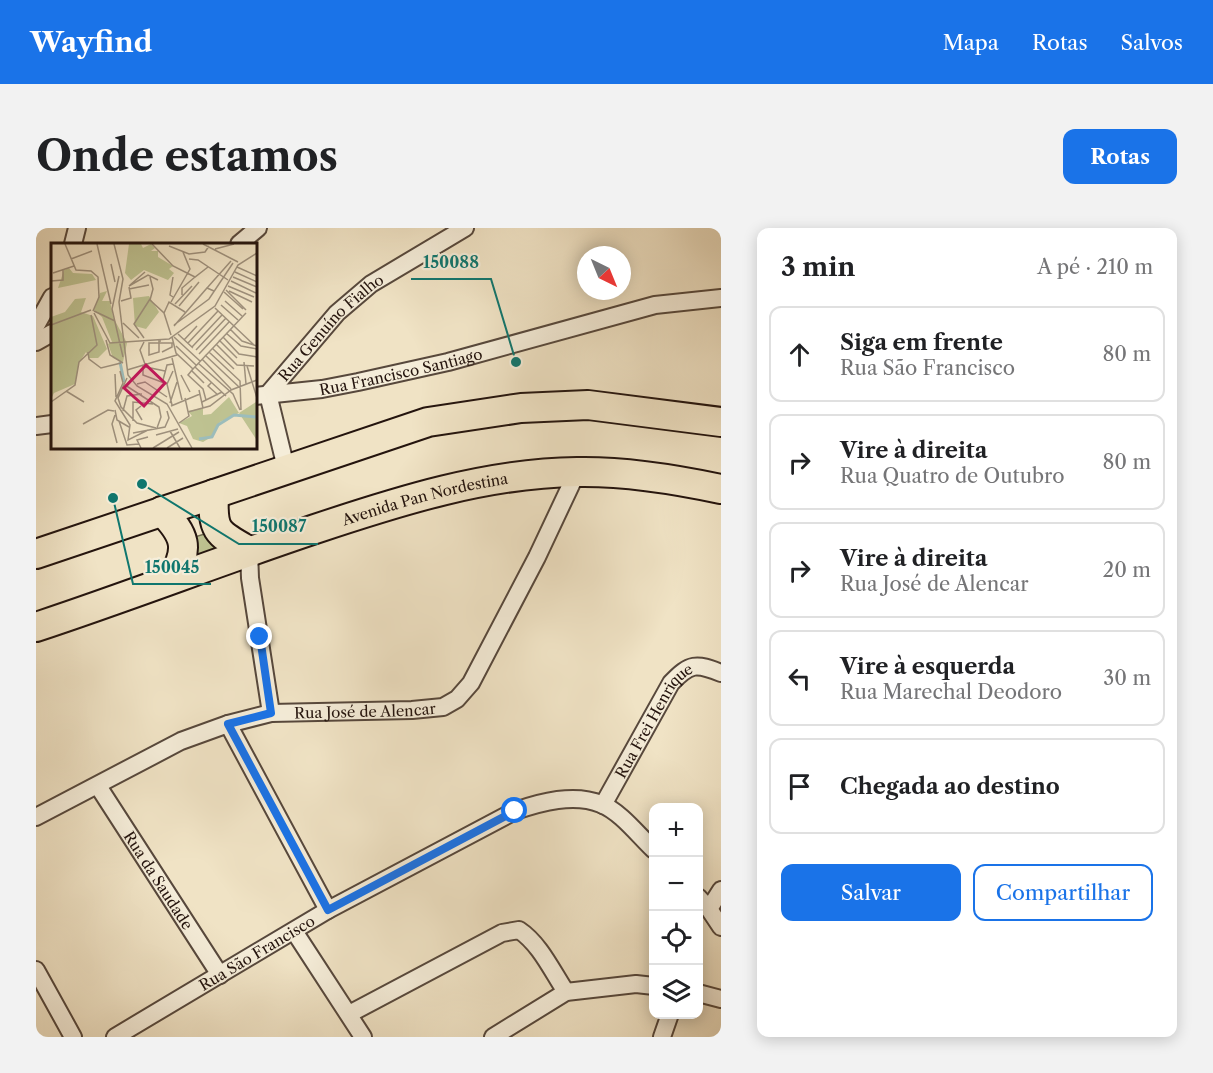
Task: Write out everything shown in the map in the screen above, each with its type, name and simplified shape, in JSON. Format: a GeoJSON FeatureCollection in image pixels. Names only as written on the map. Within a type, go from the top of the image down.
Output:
{"type":"FeatureCollection","features":[{"type":"Feature","properties":{"kind":"highway"},"geometry":{"type":"LineString","coordinates":[[36,554],[428,422],[520,408],[588,405],[721,422]]}},
{"type":"Feature","properties":{"kind":"highway","name":"Avenida Pan Nordestina"},"geometry":{"type":"LineString","coordinates":[[36,627],[249,551],[425,494],[515,477],[577,472],[658,477],[721,489]]}},
{"type":"Feature","properties":{"kind":"highway"},"geometry":{"type":"LineString","coordinates":[[214,494],[213,520],[216,528],[230,540],[249,551]]}},
{"type":"Feature","properties":{"kind":"highway"},"geometry":{"type":"LineString","coordinates":[[162,512],[183,538],[182,559],[173,577]]}},
{"type":"Feature","properties":{"kind":"street"},"geometry":{"type":"LineString","coordinates":[[73,243],[77,228]]}},
{"type":"Feature","properties":{"kind":"street"},"geometry":{"type":"LineString","coordinates":[[239,243],[258,228]]}},
{"type":"Feature","properties":{"kind":"street","name":"Rua Genuíno Fialho"},"geometry":{"type":"LineString","coordinates":[[286,468],[262,395],[337,313],[371,284],[465,228]]}},
{"type":"Feature","properties":{"kind":"street","name":"Rua Francisco Santiago"},"geometry":{"type":"LineString","coordinates":[[262,395],[322,389],[437,364],[655,305],[721,298]]}},
{"type":"Feature","properties":{"kind":"street"},"geometry":{"type":"LineString","coordinates":[[36,326],[51,299]]}},
{"type":"Feature","properties":{"kind":"street"},"geometry":{"type":"LineString","coordinates":[[36,342],[51,334]]}},
{"type":"Feature","properties":{"kind":"street"},"geometry":{"type":"LineString","coordinates":[[36,426],[51,424]]}},
{"type":"Feature","properties":{"kind":"street","name":"Rua José de Alencar"},"geometry":{"type":"LineString","coordinates":[[36,817],[182,741],[228,724],[271,713],[412,710],[443,707],[457,699],[471,683],[537,557],[577,472]]}},
{"type":"Feature","properties":{"kind":"street"},"geometry":{"type":"LineString","coordinates":[[249,551],[250,578],[271,713]]}},
{"type":"Feature","properties":{"kind":"street","name":"Rua Frei Henrique"},"geometry":{"type":"LineString","coordinates":[[603,805],[671,683],[684,669],[696,665],[721,674]]}},
{"type":"Feature","properties":{"kind":"street"},"geometry":{"type":"LineString","coordinates":[[228,724],[328,910]]}},
{"type":"Feature","properties":{"kind":"street","name":"Rua da Saudade"},"geometry":{"type":"LineString","coordinates":[[98,786],[220,975]]}},
{"type":"Feature","properties":{"kind":"street","name":"Rua São Francisco"},"geometry":{"type":"LineString","coordinates":[[115,1037],[328,910],[515,811],[539,802],[582,799],[603,805],[622,819],[649,845]]}},
{"type":"Feature","properties":{"kind":"street"},"geometry":{"type":"LineString","coordinates":[[721,890],[704,903],[721,927]]}},
{"type":"Feature","properties":{"kind":"street"},"geometry":{"type":"LineString","coordinates":[[349,1014],[502,933],[519,930],[540,952],[566,992]]}},
{"type":"Feature","properties":{"kind":"street"},"geometry":{"type":"LineString","coordinates":[[294,931],[363,1037]]}},
{"type":"Feature","properties":{"kind":"street"},"geometry":{"type":"LineString","coordinates":[[36,970],[74,1037]]}},
{"type":"Feature","properties":{"kind":"street"},"geometry":{"type":"LineString","coordinates":[[493,1037],[566,992],[636,984],[649,985]]}},
{"type":"Feature","properties":{"kind":"street"},"geometry":{"type":"LineString","coordinates":[[703,994],[721,999]]}},
{"type":"Feature","properties":{"kind":"street"},"geometry":{"type":"LineString","coordinates":[[662,1037],[668,1019]]}},
{"type":"Feature","properties":{"kind":"green space"},"geometry":{"type":"Polygon","coordinates":[[[214,531],[234,552],[183,566],[185,540],[214,531]]]}},
{"type":"Feature","properties":{"kind":"place","name":"150088"},"geometry":{"type":"Point","coordinates":[516,362]}},
{"type":"Feature","properties":{"kind":"place","name":"150087"},"geometry":{"type":"Point","coordinates":[142,484]}},
{"type":"Feature","properties":{"kind":"place","name":"150045"},"geometry":{"type":"Point","coordinates":[113,498]}},
{"type":"Feature","properties":{"kind":"route"},"geometry":{"type":"LineString","coordinates":[[260,637],[271,713],[228,724],[328,910],[515,811]]}}]}
